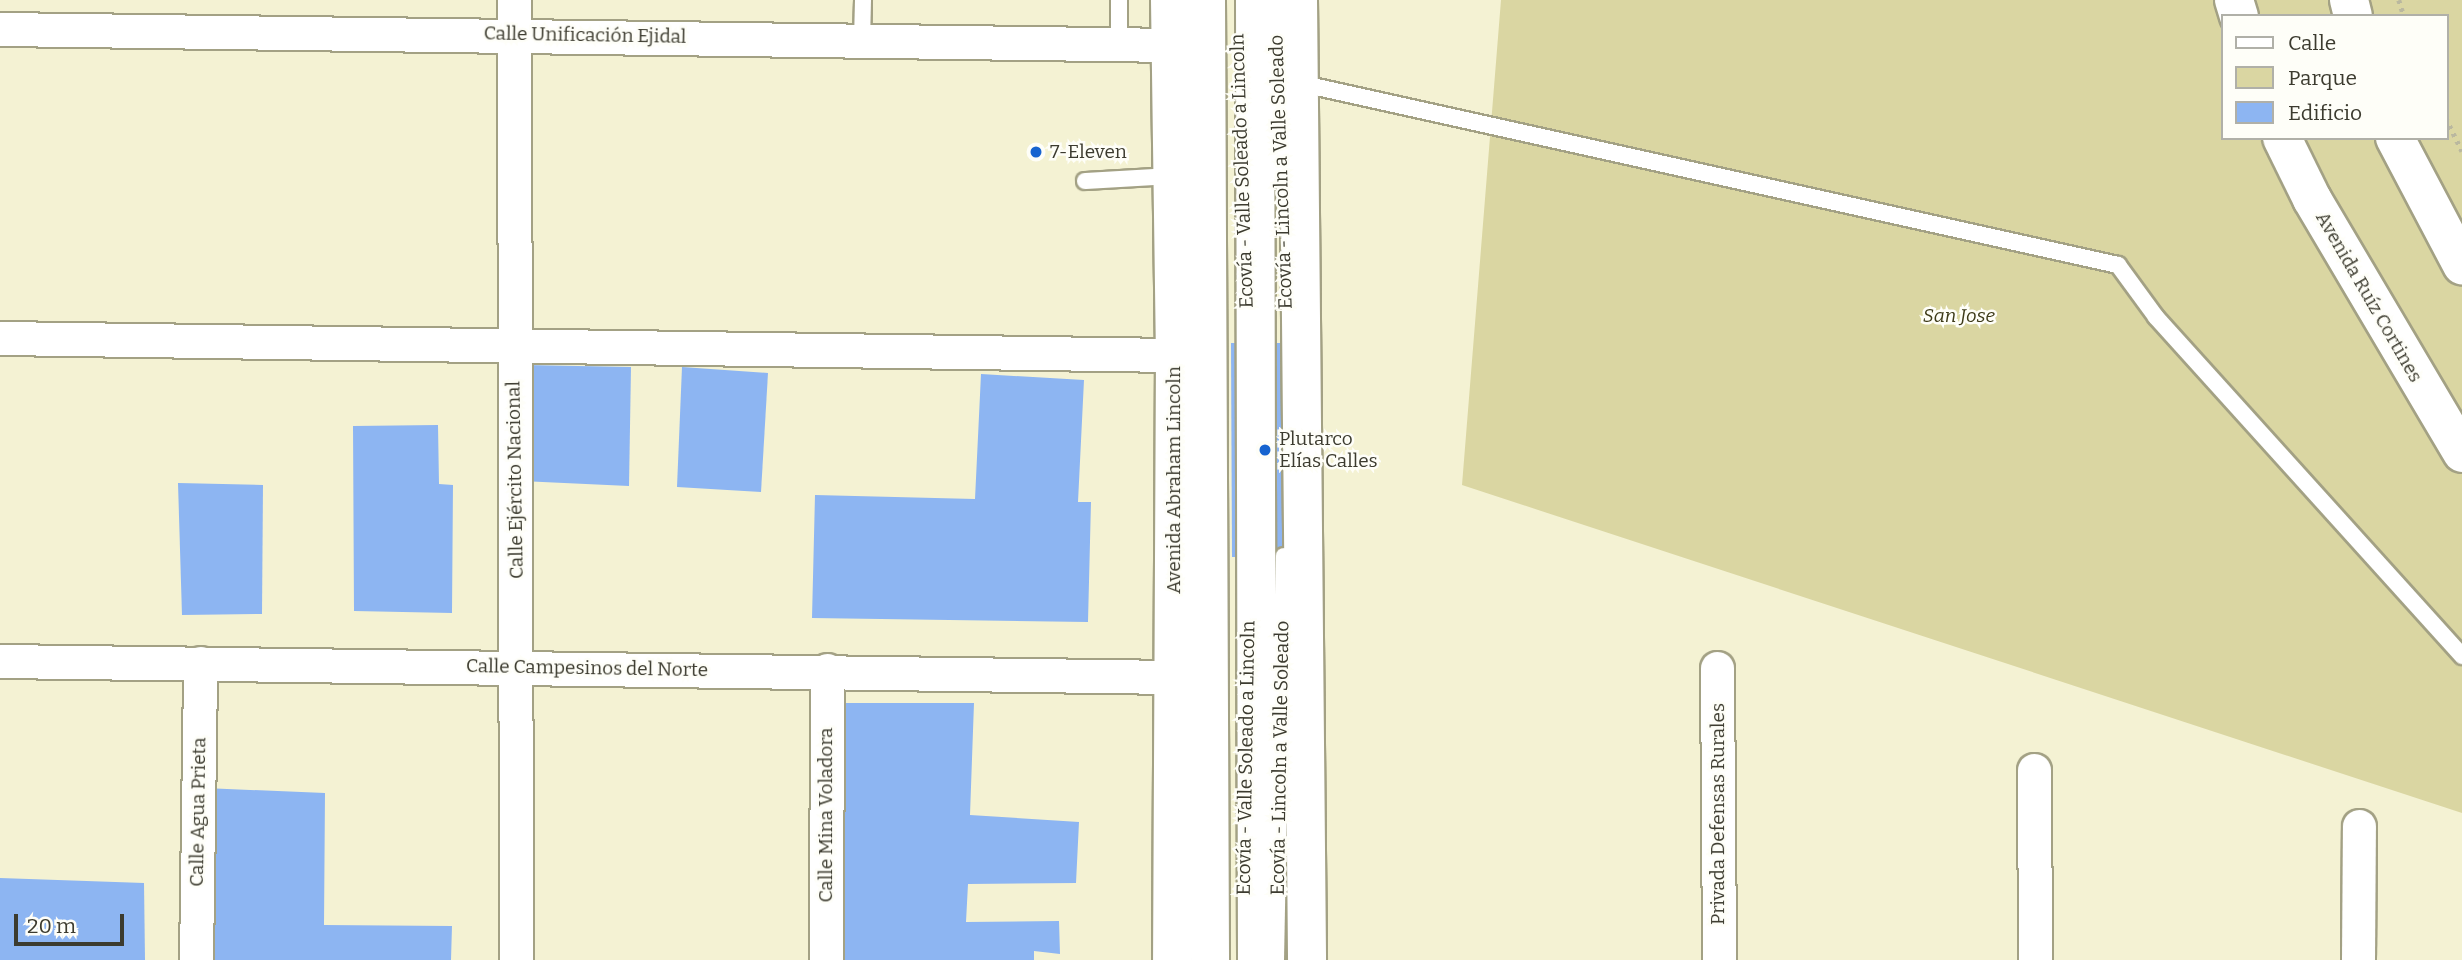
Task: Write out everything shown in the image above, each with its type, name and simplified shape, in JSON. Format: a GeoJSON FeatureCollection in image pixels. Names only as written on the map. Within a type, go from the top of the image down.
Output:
{"type":"FeatureCollection","features":[{"type":"Feature","properties":{"kind":"main road","name":"Avenida Abraham Lincoln"},"geometry":{"type":"LineString","coordinates":[[1170,0],[1175,355],[1172,960]]}},
{"type":"Feature","properties":{"kind":"main road"},"geometry":{"type":"LineString","coordinates":[[1206,0],[1210,960]]}},
{"type":"Feature","properties":{"kind":"main road"},"geometry":{"type":"LineString","coordinates":[[1298,0],[1307,960]]}},
{"type":"Feature","properties":{"kind":"main road"},"geometry":{"type":"LineString","coordinates":[[1246,14],[1257,960]]}},
{"type":"Feature","properties":{"kind":"main road","name":"Avenida Ruíz Cortines"},"geometry":{"type":"LineString","coordinates":[[2283,140],[2312,199],[2462,453]]}},
{"type":"Feature","properties":{"kind":"main road"},"geometry":{"type":"LineString","coordinates":[[2396,140],[2462,265]]}},
{"type":"Feature","properties":{"kind":"street","name":"Calle Ejército Nacional"},"geometry":{"type":"LineString","coordinates":[[514,0],[513,348],[519,668],[516,960]]}},
{"type":"Feature","properties":{"kind":"street","name":"Calle Unificación Ejidal"},"geometry":{"type":"LineString","coordinates":[[0,29],[514,33],[1170,46]]}},
{"type":"Feature","properties":{"kind":"street"},"geometry":{"type":"LineString","coordinates":[[0,338],[513,348],[1175,355]]}},
{"type":"Feature","properties":{"kind":"street","name":"Calle Campesinos del Norte"},"geometry":{"type":"LineString","coordinates":[[0,661],[827,670],[1174,677]]}},
{"type":"Feature","properties":{"kind":"street","name":"Calle Agua Prieta"},"geometry":{"type":"LineString","coordinates":[[196,960],[200,663]]}},
{"type":"Feature","properties":{"kind":"street","name":"Privada Defensas Rurales"},"geometry":{"type":"LineString","coordinates":[[1717,668],[1719,960]]}},
{"type":"Feature","properties":{"kind":"street","name":"Calle Mina Voladora"},"geometry":{"type":"LineString","coordinates":[[826,960],[827,670]]}},
{"type":"Feature","properties":{"kind":"street"},"geometry":{"type":"LineString","coordinates":[[2034,770],[2035,960]]}},
{"type":"Feature","properties":{"kind":"street"},"geometry":{"type":"LineString","coordinates":[[2358,960],[2359,826]]}},
{"type":"Feature","properties":{"kind":"lane"},"geometry":{"type":"LineString","coordinates":[[862,41],[863,0]]}},
{"type":"Feature","properties":{"kind":"lane"},"geometry":{"type":"LineString","coordinates":[[1119,0],[1119,43]]}},
{"type":"Feature","properties":{"kind":"lane","name":"Ecovía - Lincoln a Valle Soleado"},"geometry":{"type":"LineString","coordinates":[[1274,0],[1288,343]]}},
{"type":"Feature","properties":{"kind":"lane","name":"Ecovía - Valle Soleado a Lincoln"},"geometry":{"type":"LineString","coordinates":[[1246,14],[1249,343]]}},
{"type":"Feature","properties":{"kind":"lane"},"geometry":{"type":"LineString","coordinates":[[1300,83],[2118,265],[2156,317],[2462,656]]}},
{"type":"Feature","properties":{"kind":"lane"},"geometry":{"type":"LineString","coordinates":[[1085,181],[1172,176]]}},
{"type":"Feature","properties":{"kind":"lane","name":"Ecovía - Valle Soleado a Lincoln"},"geometry":{"type":"LineString","coordinates":[[1242,960],[1250,556]]}},
{"type":"Feature","properties":{"kind":"lane","name":"Ecovía - Lincoln a Valle Soleado"},"geometry":{"type":"LineString","coordinates":[[1276,960],[1284,556]]}},
{"type":"Feature","properties":{"kind":"path"},"geometry":{"type":"LineString","coordinates":[[2448,122],[2462,151]]}},
{"type":"Feature","properties":{"kind":"green space","name":"San Jose"},"geometry":{"type":"Polygon","coordinates":[[[1501,0],[2462,0],[2462,813],[1462,485],[1501,0]]]}},
{"type":"Feature","properties":{"kind":"building","name":"Plutarco Elías Calles"},"geometry":{"type":"Polygon","coordinates":[[[1231,343],[1299,343],[1300,557],[1232,557],[1231,343]]]}},
{"type":"Feature","properties":{"kind":"building"},"geometry":{"type":"Polygon","coordinates":[[[525,365],[631,367],[629,486],[521,481],[525,365]]]}},
{"type":"Feature","properties":{"kind":"building"},"geometry":{"type":"Polygon","coordinates":[[[682,367],[768,373],[761,492],[677,487],[682,367]]]}},
{"type":"Feature","properties":{"kind":"building"},"geometry":{"type":"Polygon","coordinates":[[[981,374],[1084,380],[1078,502],[1091,502],[1088,622],[812,618],[815,495],[975,499],[981,374]]]}},
{"type":"Feature","properties":{"kind":"building"},"geometry":{"type":"Polygon","coordinates":[[[438,425],[439,484],[453,485],[452,613],[354,611],[353,426],[438,425]]]}},
{"type":"Feature","properties":{"kind":"building"},"geometry":{"type":"Polygon","coordinates":[[[178,483],[263,485],[262,614],[182,615],[178,483]]]}},
{"type":"Feature","properties":{"kind":"building"},"geometry":{"type":"Polygon","coordinates":[[[834,703],[974,703],[970,815],[1079,822],[1076,883],[968,884],[966,922],[1059,921],[1060,954],[1034,951],[1034,960],[842,960],[834,703]]]}},
{"type":"Feature","properties":{"kind":"building"},"geometry":{"type":"Polygon","coordinates":[[[204,788],[325,793],[324,925],[452,926],[451,960],[204,960],[204,788]]]}},
{"type":"Feature","properties":{"kind":"building"},"geometry":{"type":"Polygon","coordinates":[[[0,878],[144,883],[145,960],[0,960],[0,878]]]}},
{"type":"Feature","properties":{"kind":"place","name":"7-Eleven"},"geometry":{"type":"Point","coordinates":[1036,152]}},
{"type":"Feature","properties":{"kind":"place","name":"Plutarco Elías Calles"},"geometry":{"type":"Point","coordinates":[1265,450]}}]}
